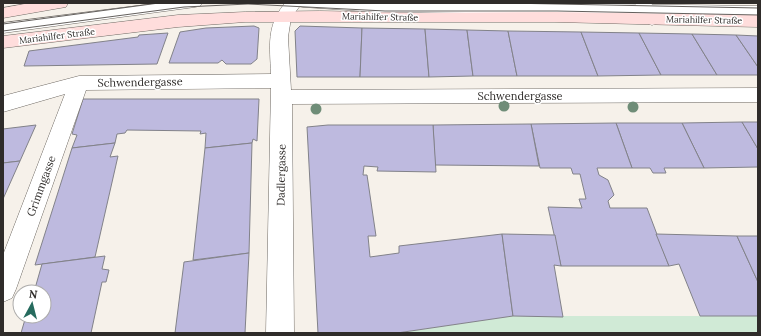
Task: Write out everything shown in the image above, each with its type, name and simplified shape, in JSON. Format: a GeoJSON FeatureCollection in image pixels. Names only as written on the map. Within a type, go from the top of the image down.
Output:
{"type":"FeatureCollection","features":[{"type":"Feature","properties":{"kind":"street"},"geometry":{"type":"LineString","coordinates":[[3,13],[60,3]]}},
{"type":"Feature","properties":{"kind":"street","name":"Mariahilfer Straße"},"geometry":{"type":"LineString","coordinates":[[3,42],[288,10],[555,17],[647,10],[758,22]]}},
{"type":"Feature","properties":{"kind":"street","name":"Dadlergasse"},"geometry":{"type":"LineString","coordinates":[[280,333],[281,89],[279,38],[288,10]]}},
{"type":"Feature","properties":{"kind":"street","name":"Schwendergasse"},"geometry":{"type":"LineString","coordinates":[[3,104],[79,83],[281,89],[758,95]]}},
{"type":"Feature","properties":{"kind":"street","name":"Grimmgasse"},"geometry":{"type":"LineString","coordinates":[[3,289],[79,83]]}},
{"type":"Feature","properties":{"kind":"lane"},"geometry":{"type":"LineString","coordinates":[[3,28],[195,3]]}},
{"type":"Feature","properties":{"kind":"lane"},"geometry":{"type":"LineString","coordinates":[[303,3],[387,8],[504,7],[758,11]]}},
{"type":"Feature","properties":{"kind":"green space"},"geometry":{"type":"Polygon","coordinates":[[[513,316],[758,316],[758,333],[397,333],[513,316]]]}},
{"type":"Feature","properties":{"kind":"building"},"geometry":{"type":"Polygon","coordinates":[[[254,26],[259,28],[257,59],[251,64],[226,64],[222,60],[218,63],[169,63],[180,32],[206,28],[254,26]]]}},
{"type":"Feature","properties":{"kind":"building"},"geometry":{"type":"Polygon","coordinates":[[[300,26],[362,28],[360,77],[297,77],[295,31],[300,26]]]}},
{"type":"Feature","properties":{"kind":"building"},"geometry":{"type":"Polygon","coordinates":[[[362,28],[425,29],[429,77],[360,77],[362,28]]]}},
{"type":"Feature","properties":{"kind":"building"},"geometry":{"type":"Polygon","coordinates":[[[425,29],[467,30],[473,76],[429,77],[425,29]]]}},
{"type":"Feature","properties":{"kind":"building"},"geometry":{"type":"Polygon","coordinates":[[[467,30],[508,31],[517,76],[473,76],[467,30]]]}},
{"type":"Feature","properties":{"kind":"building"},"geometry":{"type":"Polygon","coordinates":[[[508,31],[581,32],[598,76],[517,76],[508,31]]]}},
{"type":"Feature","properties":{"kind":"building"},"geometry":{"type":"Polygon","coordinates":[[[581,32],[639,33],[661,75],[598,76],[581,32]]]}},
{"type":"Feature","properties":{"kind":"building"},"geometry":{"type":"Polygon","coordinates":[[[168,33],[157,64],[24,66],[29,51],[138,37],[139,35],[168,33]]]}},
{"type":"Feature","properties":{"kind":"building"},"geometry":{"type":"Polygon","coordinates":[[[639,33],[692,34],[717,75],[661,75],[639,33]]]}},
{"type":"Feature","properties":{"kind":"building"},"geometry":{"type":"Polygon","coordinates":[[[692,34],[736,35],[758,67],[758,75],[717,75],[692,34]]]}},
{"type":"Feature","properties":{"kind":"building"},"geometry":{"type":"Polygon","coordinates":[[[736,35],[758,36],[758,67],[736,35]]]}},
{"type":"Feature","properties":{"kind":"building"},"geometry":{"type":"Polygon","coordinates":[[[83,99],[259,99],[257,141],[253,139],[252,143],[205,148],[206,133],[200,134],[201,131],[127,130],[125,133],[117,134],[115,143],[72,148],[77,135],[72,134],[83,99]]]}},
{"type":"Feature","properties":{"kind":"building"},"geometry":{"type":"Polygon","coordinates":[[[742,122],[758,149],[758,167],[704,168],[682,123],[742,122]]]}},
{"type":"Feature","properties":{"kind":"building"},"geometry":{"type":"Polygon","coordinates":[[[742,122],[758,122],[758,149],[742,122]]]}},
{"type":"Feature","properties":{"kind":"building"},"geometry":{"type":"Polygon","coordinates":[[[616,123],[682,123],[704,168],[664,168],[666,173],[653,173],[650,168],[632,168],[616,123]]]}},
{"type":"Feature","properties":{"kind":"building"},"geometry":{"type":"Polygon","coordinates":[[[616,123],[632,168],[597,168],[599,175],[608,180],[614,195],[608,201],[610,208],[647,208],[669,266],[561,266],[548,207],[582,208],[579,199],[586,199],[580,174],[573,174],[571,168],[540,168],[531,124],[616,123]]]}},
{"type":"Feature","properties":{"kind":"building"},"geometry":{"type":"Polygon","coordinates":[[[531,124],[539,166],[435,165],[433,125],[531,124]]]}},
{"type":"Feature","properties":{"kind":"building"},"geometry":{"type":"Polygon","coordinates":[[[36,125],[20,161],[3,163],[3,129],[36,125]]]}},
{"type":"Feature","properties":{"kind":"building"},"geometry":{"type":"Polygon","coordinates":[[[328,125],[433,125],[436,172],[377,171],[378,167],[364,166],[363,175],[367,175],[376,236],[368,236],[370,257],[399,253],[399,246],[502,234],[513,316],[397,333],[318,333],[307,127],[328,125]]]}},
{"type":"Feature","properties":{"kind":"building"},"geometry":{"type":"Polygon","coordinates":[[[115,143],[110,157],[118,156],[95,257],[35,265],[72,148],[115,143]]]}},
{"type":"Feature","properties":{"kind":"building"},"geometry":{"type":"Polygon","coordinates":[[[252,143],[249,253],[193,260],[205,148],[252,143]]]}},
{"type":"Feature","properties":{"kind":"building"},"geometry":{"type":"Polygon","coordinates":[[[20,161],[3,199],[3,163],[20,161]]]}},
{"type":"Feature","properties":{"kind":"building"},"geometry":{"type":"Polygon","coordinates":[[[502,234],[555,235],[561,266],[554,265],[563,317],[513,316],[502,234]]]}},
{"type":"Feature","properties":{"kind":"building"},"geometry":{"type":"Polygon","coordinates":[[[656,234],[737,236],[758,282],[758,316],[700,316],[679,264],[669,266],[656,234]]]}},
{"type":"Feature","properties":{"kind":"building"},"geometry":{"type":"Polygon","coordinates":[[[737,236],[758,236],[758,282],[737,236]]]}},
{"type":"Feature","properties":{"kind":"building"},"geometry":{"type":"Polygon","coordinates":[[[249,253],[245,333],[175,333],[184,262],[249,253]]]}},
{"type":"Feature","properties":{"kind":"building"},"geometry":{"type":"Polygon","coordinates":[[[105,256],[102,269],[109,270],[106,282],[102,282],[91,333],[21,333],[24,324],[52,324],[52,284],[36,284],[42,264],[105,256]]]}},
{"type":"Feature","properties":{"kind":"tram line"},"geometry":{"type":"LineString","coordinates":[[3,24],[159,3]]}},
{"type":"Feature","properties":{"kind":"tram line"},"geometry":{"type":"LineString","coordinates":[[358,3],[505,3],[758,8]]}},
{"type":"Feature","properties":{"kind":"tram line"},"geometry":{"type":"LineString","coordinates":[[3,31],[184,7],[248,4],[385,11],[557,11],[758,15]]}}]}
